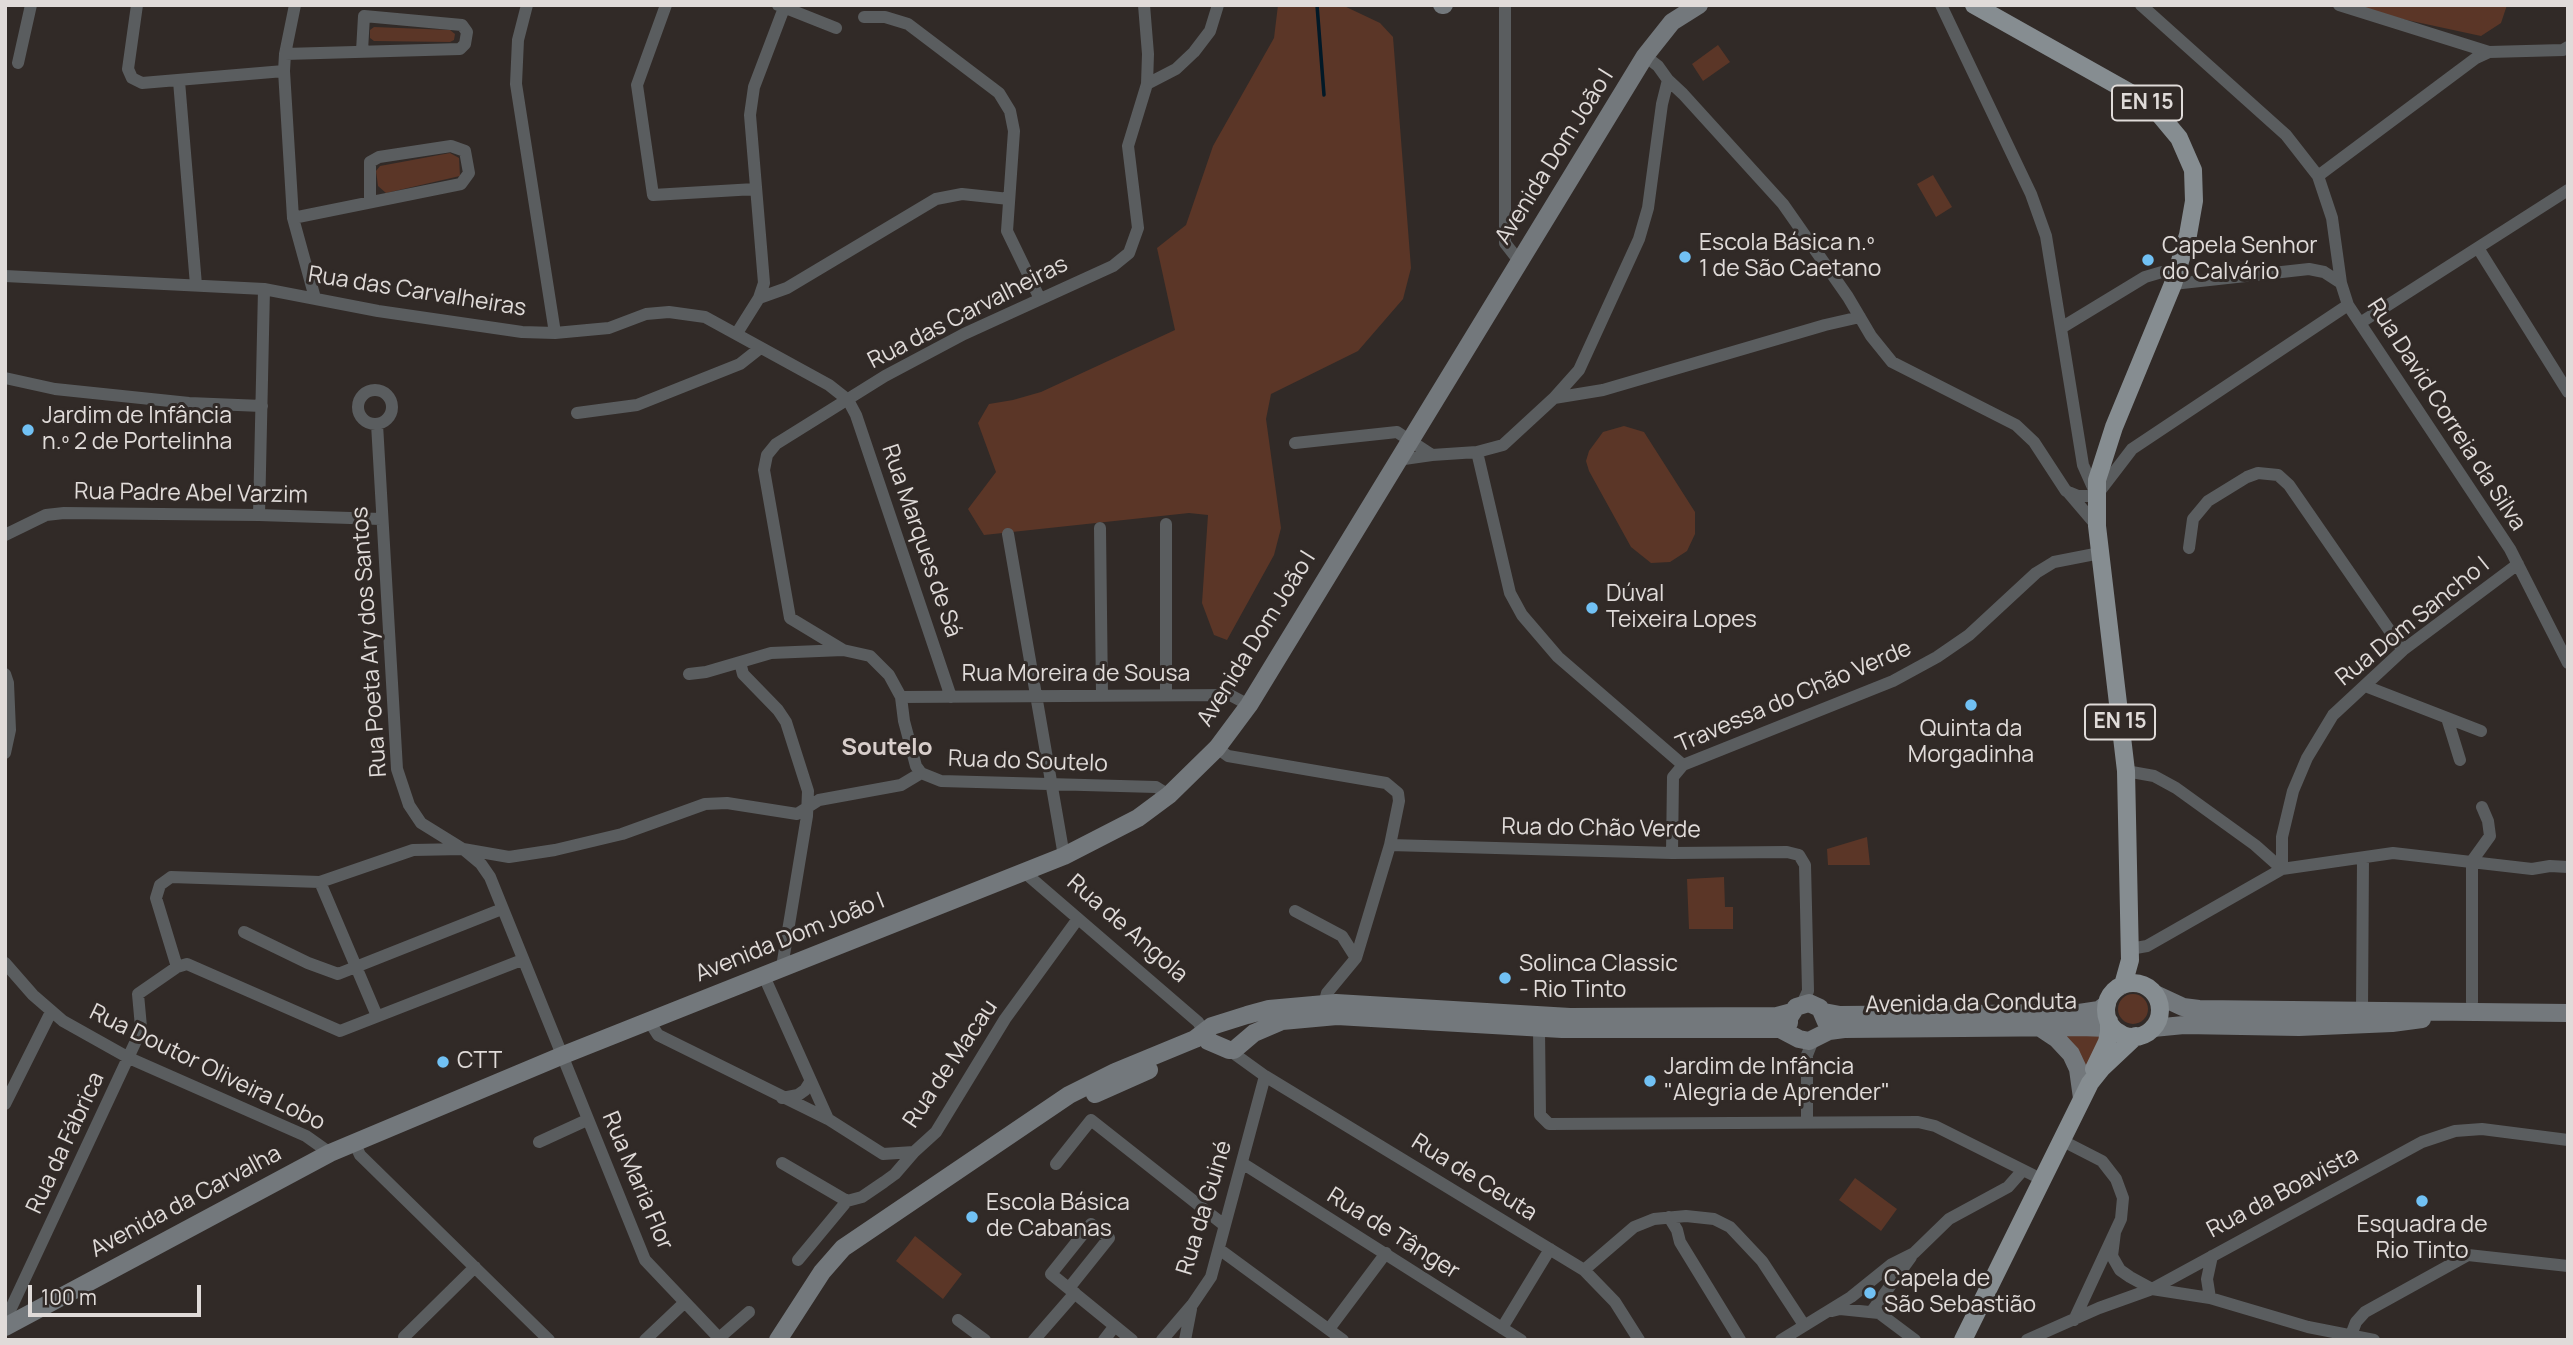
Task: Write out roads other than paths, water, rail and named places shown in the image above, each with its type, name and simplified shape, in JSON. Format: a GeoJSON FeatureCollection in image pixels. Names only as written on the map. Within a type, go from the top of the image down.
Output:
{"type":"FeatureCollection","features":[{"type":"Feature","properties":{"kind":"main road","name":"Avenida Dom João I"},"geometry":{"type":"LineString","coordinates":[[354,1142],[764,974],[1064,856],[1138,817],[1169,795],[1217,748],[1249,705],[1408,441],[1646,56],[1672,22],[1699,5]]}},
{"type":"Feature","properties":{"kind":"main road","name":"EN 15"},"geometry":{"type":"LineString","coordinates":[[1974,5],[2145,101],[2179,138],[2193,170],[2194,201],[2188,235],[2174,279],[2102,458],[2096,496],[2097,527],[2126,771],[2130,949],[2128,973],[2123,985],[2110,996],[2116,1025],[2102,1068],[2082,1098]]}},
{"type":"Feature","properties":{"kind":"main road","name":"EN 15"},"geometry":{"type":"LineString","coordinates":[[2130,949],[2134,962],[2152,990]]}},
{"type":"Feature","properties":{"kind":"main road"},"geometry":{"type":"LineString","coordinates":[[2123,985],[2140,983],[2183,1007],[2199,1009],[2362,1007],[2455,1013],[2568,1013]]}},
{"type":"Feature","properties":{"kind":"main road"},"geometry":{"type":"LineString","coordinates":[[2152,990],[2160,1011],[2153,1028],[2184,1025],[2299,1027],[2392,1023],[2455,1013]]}},
{"type":"Feature","properties":{"kind":"main road","name":"Avenida da Conduta"},"geometry":{"type":"LineString","coordinates":[[1207,1031],[1269,1009],[1324,1004],[1570,1017],[1777,1016],[1808,1005],[1840,1015],[2079,1013],[2099,1010],[2116,1025]]}},
{"type":"Feature","properties":{"kind":"main road"},"geometry":{"type":"LineString","coordinates":[[1808,1005],[1826,1024],[1807,1041],[1789,1024],[1808,1005]]}},
{"type":"Feature","properties":{"kind":"main road","name":"Avenida da Conduta"},"geometry":{"type":"LineString","coordinates":[[1237,1049],[1254,1033],[1282,1021],[1337,1016],[1539,1029],[1780,1029],[1807,1041],[1829,1031],[1843,1029],[2116,1025]]}},
{"type":"Feature","properties":{"kind":"main road","name":"EN 15"},"geometry":{"type":"LineString","coordinates":[[2116,1025],[2153,1028]]}},
{"type":"Feature","properties":{"kind":"main road","name":"EN 15"},"geometry":{"type":"LineString","coordinates":[[1963,1340],[2116,1025]]}},
{"type":"Feature","properties":{"kind":"main road"},"geometry":{"type":"LineString","coordinates":[[2039,1027],[2057,1039],[2071,1054],[2078,1069],[2082,1098]]}},
{"type":"Feature","properties":{"kind":"main road"},"geometry":{"type":"LineString","coordinates":[[778,1340],[822,1272],[843,1248],[1069,1095],[1207,1031]]}},
{"type":"Feature","properties":{"kind":"main road"},"geometry":{"type":"LineString","coordinates":[[792,1340],[838,1270],[862,1249],[1076,1104],[1207,1031]]}},
{"type":"Feature","properties":{"kind":"main road","name":"Rua de Angola"},"geometry":{"type":"LineString","coordinates":[[1207,1031],[1241,1035],[1237,1049]]}},
{"type":"Feature","properties":{"kind":"main road","name":"Avenida da Carvalha"},"geometry":{"type":"LineString","coordinates":[[5,1327],[354,1142]]}},
{"type":"Feature","properties":{"kind":"street"},"geometry":{"type":"LineString","coordinates":[[18,64],[31,5]]}},
{"type":"Feature","properties":{"kind":"street"},"geometry":{"type":"LineString","coordinates":[[137,5],[128,69],[132,78],[142,83],[284,71]]}},
{"type":"Feature","properties":{"kind":"street"},"geometry":{"type":"LineString","coordinates":[[295,5],[284,71],[293,218],[315,298]]}},
{"type":"Feature","properties":{"kind":"street"},"geometry":{"type":"LineString","coordinates":[[527,5],[518,40],[516,84],[555,333]]}},
{"type":"Feature","properties":{"kind":"street"},"geometry":{"type":"LineString","coordinates":[[666,5],[637,85],[653,195],[755,189]]}},
{"type":"Feature","properties":{"kind":"street","name":"Rua das Carvalheiras"},"geometry":{"type":"LineString","coordinates":[[5,276],[264,289],[377,311],[522,332],[555,333],[609,328],[646,314],[670,312],[705,317],[829,385],[848,400],[885,376],[964,334],[1113,266],[1129,253],[1138,228],[1128,146],[1147,84],[1149,54],[1144,5]]}},
{"type":"Feature","properties":{"kind":"street"},"geometry":{"type":"LineString","coordinates":[[1147,84],[1176,69],[1194,52],[1210,31],[1218,5]]}},
{"type":"Feature","properties":{"kind":"street"},"geometry":{"type":"LineString","coordinates":[[1505,5],[1505,243],[1519,261]]}},
{"type":"Feature","properties":{"kind":"street"},"geometry":{"type":"LineString","coordinates":[[1941,5],[2031,194],[2046,236],[2083,465],[2096,496]]}},
{"type":"Feature","properties":{"kind":"street","name":"Rua David Correia da Silva"},"geometry":{"type":"LineString","coordinates":[[2141,5],[2286,135],[2318,176],[2332,218],[2341,282],[2348,305],[2518,564],[2568,663]]}},
{"type":"Feature","properties":{"kind":"street"},"geometry":{"type":"LineString","coordinates":[[2339,5],[2488,52],[2563,50],[2568,47]]}},
{"type":"Feature","properties":{"kind":"street"},"geometry":{"type":"LineString","coordinates":[[737,333],[759,298],[764,282],[750,115],[754,87],[781,6],[836,28]]}},
{"type":"Feature","properties":{"kind":"street"},"geometry":{"type":"LineString","coordinates":[[285,54],[460,49],[465,44],[467,32],[462,25],[364,16],[362,51]]}},
{"type":"Feature","properties":{"kind":"street"},"geometry":{"type":"LineString","coordinates":[[864,17],[885,17],[908,24],[999,93],[1010,111],[1014,131],[1007,230],[1040,299]]}},
{"type":"Feature","properties":{"kind":"street"},"geometry":{"type":"LineString","coordinates":[[2318,176],[2476,58],[2488,52]]}},
{"type":"Feature","properties":{"kind":"street"},"geometry":{"type":"LineString","coordinates":[[1646,56],[1783,204],[1892,362],[2016,425],[2034,442],[2066,491],[2097,527]]}},
{"type":"Feature","properties":{"kind":"street"},"geometry":{"type":"LineString","coordinates":[[179,80],[196,285]]}},
{"type":"Feature","properties":{"kind":"street"},"geometry":{"type":"LineString","coordinates":[[1397,460],[1477,453],[1503,445],[1554,398],[1579,370],[1639,239],[1648,208],[1662,104],[1668,80]]}},
{"type":"Feature","properties":{"kind":"street"},"geometry":{"type":"LineString","coordinates":[[293,218],[461,184],[469,173],[465,151],[451,146],[379,157],[370,162],[370,202]]}},
{"type":"Feature","properties":{"kind":"street"},"geometry":{"type":"LineString","coordinates":[[2360,323],[2568,190]]}},
{"type":"Feature","properties":{"kind":"street"},"geometry":{"type":"LineString","coordinates":[[759,298],[787,288],[936,199],[962,194],[1009,199]]}},
{"type":"Feature","properties":{"kind":"street"},"geometry":{"type":"LineString","coordinates":[[2478,248],[2568,392]]}},
{"type":"Feature","properties":{"kind":"street"},"geometry":{"type":"LineString","coordinates":[[2062,328],[2145,277],[2162,272],[2174,279],[2309,269],[2324,272],[2341,282]]}},
{"type":"Feature","properties":{"kind":"street"},"geometry":{"type":"LineString","coordinates":[[259,515],[264,289]]}},
{"type":"Feature","properties":{"kind":"street"},"geometry":{"type":"LineString","coordinates":[[2096,496],[2132,449],[2348,305]]}},
{"type":"Feature","properties":{"kind":"street"},"geometry":{"type":"LineString","coordinates":[[1554,398],[1603,390],[1860,317]]}},
{"type":"Feature","properties":{"kind":"street"},"geometry":{"type":"LineString","coordinates":[[577,413],[637,405],[740,364],[759,349]]}},
{"type":"Feature","properties":{"kind":"street"},"geometry":{"type":"LineString","coordinates":[[5,379],[55,389],[190,403],[262,406]]}},
{"type":"Feature","properties":{"kind":"street"},"geometry":{"type":"LineString","coordinates":[[843,650],[790,618],[764,470],[766,455],[776,444],[848,400]]}},
{"type":"Feature","properties":{"kind":"street","name":"Rua Marques de Sá"},"geometry":{"type":"LineString","coordinates":[[848,400],[856,415],[951,696]]}},
{"type":"Feature","properties":{"kind":"street","name":"Rua Poeta Ary dos Santos"},"geometry":{"type":"LineString","coordinates":[[377,424],[397,769],[401,785],[409,805],[422,823],[463,849],[481,864],[490,877],[561,1056]]}},
{"type":"Feature","properties":{"kind":"street"},"geometry":{"type":"LineString","coordinates":[[2113,427],[2120,443],[2132,449]]}},
{"type":"Feature","properties":{"kind":"street"},"geometry":{"type":"LineString","coordinates":[[1294,443],[1397,432],[1432,455]]}},
{"type":"Feature","properties":{"kind":"street"},"geometry":{"type":"LineString","coordinates":[[1477,453],[1510,593],[1522,615],[1558,657],[1684,765]]}},
{"type":"Feature","properties":{"kind":"street"},"geometry":{"type":"LineString","coordinates":[[2189,548],[2193,519],[2208,501],[2247,477],[2258,473],[2278,475],[2289,485],[2403,650]]}},
{"type":"Feature","properties":{"kind":"street"},"geometry":{"type":"LineString","coordinates":[[2066,491],[2078,496],[2096,496]]}},
{"type":"Feature","properties":{"kind":"street","name":"Rua Padre Abel Varzim"},"geometry":{"type":"LineString","coordinates":[[6,533],[46,515],[64,513],[381,519]]}},
{"type":"Feature","properties":{"kind":"street"},"geometry":{"type":"LineString","coordinates":[[1166,524],[1166,694]]}},
{"type":"Feature","properties":{"kind":"street"},"geometry":{"type":"LineString","coordinates":[[1100,528],[1102,695]]}},
{"type":"Feature","properties":{"kind":"street"},"geometry":{"type":"LineString","coordinates":[[1008,534],[1064,856]]}},
{"type":"Feature","properties":{"kind":"street","name":"Travessa do Chão Verde"},"geometry":{"type":"LineString","coordinates":[[1672,853],[1673,776],[1684,765],[1893,681],[1937,657],[1969,635],[2036,573],[2053,562],[2100,552]]}},
{"type":"Feature","properties":{"kind":"street","name":"Rua Dom Sancho I"},"geometry":{"type":"LineString","coordinates":[[2282,869],[2282,836],[2293,791],[2333,715],[2403,650],[2518,564]]}},
{"type":"Feature","properties":{"kind":"street"},"geometry":{"type":"LineString","coordinates":[[689,674],[706,672],[771,653],[843,650],[870,656],[889,675],[901,697]]}},
{"type":"Feature","properties":{"kind":"street"},"geometry":{"type":"LineString","coordinates":[[740,662],[743,674],[786,722],[808,791],[808,807],[782,967]]}},
{"type":"Feature","properties":{"kind":"street"},"geometry":{"type":"LineString","coordinates":[[5,674],[8,683],[10,730],[5,753]]}},
{"type":"Feature","properties":{"kind":"street"},"geometry":{"type":"LineString","coordinates":[[2365,686],[2481,732]]}},
{"type":"Feature","properties":{"kind":"street","name":"Rua Moreira de Sousa"},"geometry":{"type":"LineString","coordinates":[[901,697],[1230,695],[1249,705]]}},
{"type":"Feature","properties":{"kind":"street","name":"Rua do Soutelo"},"geometry":{"type":"LineString","coordinates":[[901,697],[904,721],[916,766],[921,773],[941,781],[1156,787],[1169,795]]}},
{"type":"Feature","properties":{"kind":"street"},"geometry":{"type":"LineString","coordinates":[[2447,719],[2460,760]]}},
{"type":"Feature","properties":{"kind":"street"},"geometry":{"type":"LineString","coordinates":[[1217,748],[1228,756],[1386,783],[1398,793],[1399,801],[1390,845],[1356,958],[1327,993],[1324,1004]]}},
{"type":"Feature","properties":{"kind":"street"},"geometry":{"type":"LineString","coordinates":[[2126,771],[2154,776],[2176,788],[2256,845],[2282,869]]}},
{"type":"Feature","properties":{"kind":"street"},"geometry":{"type":"LineString","coordinates":[[522,960],[340,1031],[187,964],[177,967],[156,898],[160,885],[171,877],[320,883],[413,850],[463,849],[509,856],[555,850],[622,834],[705,804],[727,803],[797,814],[819,800],[901,785],[921,773]]}},
{"type":"Feature","properties":{"kind":"street"},"geometry":{"type":"LineString","coordinates":[[2472,1003],[2472,861],[2490,836],[2482,807]]}},
{"type":"Feature","properties":{"kind":"street","name":"Rua do Chão Verde"},"geometry":{"type":"LineString","coordinates":[[1390,845],[1672,853],[1787,852],[1799,855],[1805,865],[1808,1005]]}},
{"type":"Feature","properties":{"kind":"street"},"geometry":{"type":"LineString","coordinates":[[2130,949],[2147,946],[2282,869],[2393,853],[2532,869],[2568,867]]}},
{"type":"Feature","properties":{"kind":"street"},"geometry":{"type":"LineString","coordinates":[[2363,859],[2362,1007],[2368,1017],[2437,1016]]}},
{"type":"Feature","properties":{"kind":"street","name":"Rua de Angola"},"geometry":{"type":"LineString","coordinates":[[1024,872],[1207,1031]]}},
{"type":"Feature","properties":{"kind":"street"},"geometry":{"type":"LineString","coordinates":[[320,883],[377,1016]]}},
{"type":"Feature","properties":{"kind":"street"},"geometry":{"type":"LineString","coordinates":[[244,932],[308,963],[338,974],[502,909]]}},
{"type":"Feature","properties":{"kind":"street"},"geometry":{"type":"LineString","coordinates":[[1295,911],[1342,936],[1356,958]]}},
{"type":"Feature","properties":{"kind":"street","name":"Rua de Macau"},"geometry":{"type":"LineString","coordinates":[[883,1154],[914,1152],[936,1132],[1005,1019],[1077,920]]}},
{"type":"Feature","properties":{"kind":"street","name":"Rua Doutor Oliveira Lobo"},"geometry":{"type":"LineString","coordinates":[[5,964],[63,1021],[129,1058],[306,1136],[330,1153]]}},
{"type":"Feature","properties":{"kind":"street","name":"Rua da Fábrica"},"geometry":{"type":"LineString","coordinates":[[5,1321],[129,1058],[141,1027],[138,994],[177,967]]}},
{"type":"Feature","properties":{"kind":"street"},"geometry":{"type":"LineString","coordinates":[[764,974],[828,1119]]}},
{"type":"Feature","properties":{"kind":"street"},"geometry":{"type":"LineString","coordinates":[[2299,1027],[2316,1019],[2353,1019],[2362,1007]]}},
{"type":"Feature","properties":{"kind":"street"},"geometry":{"type":"LineString","coordinates":[[6,1103],[51,1012]]}},
{"type":"Feature","properties":{"kind":"street"},"geometry":{"type":"LineString","coordinates":[[649,1021],[658,1035],[828,1119],[883,1154],[888,1166],[884,1182]]}},
{"type":"Feature","properties":{"kind":"street"},"geometry":{"type":"LineString","coordinates":[[1539,1029],[1540,1115],[1549,1124],[1807,1121],[1927,1123],[2042,1180]]}},
{"type":"Feature","properties":{"kind":"street"},"geometry":{"type":"LineString","coordinates":[[1807,1041],[1807,1121]]}},
{"type":"Feature","properties":{"kind":"street","name":"Rua de Angola"},"geometry":{"type":"LineString","coordinates":[[1237,1049],[1265,1076]]}},
{"type":"Feature","properties":{"kind":"street","name":"Rua Maria Flor"},"geometry":{"type":"LineString","coordinates":[[561,1056],[645,1260],[719,1338],[749,1312]]}},
{"type":"Feature","properties":{"kind":"street","name":"Rua da Guiné"},"geometry":{"type":"LineString","coordinates":[[1162,1340],[1211,1277],[1265,1076]]}},
{"type":"Feature","properties":{"kind":"street","name":"Rua de Ceuta"},"geometry":{"type":"LineString","coordinates":[[1265,1076],[1584,1270],[1615,1302],[1639,1340]]}},
{"type":"Feature","properties":{"kind":"street"},"geometry":{"type":"LineString","coordinates":[[782,1098],[798,1095],[810,1082]]}},
{"type":"Feature","properties":{"kind":"street"},"geometry":{"type":"LineString","coordinates":[[539,1143],[587,1120]]}},
{"type":"Feature","properties":{"kind":"street"},"geometry":{"type":"LineString","coordinates":[[1056,1164],[1091,1120],[1224,1225]]}},
{"type":"Feature","properties":{"kind":"street","name":"Rua da Boavista"},"geometry":{"type":"LineString","coordinates":[[2028,1340],[2152,1289],[2422,1142],[2455,1131],[2482,1129],[2568,1140]]}},
{"type":"Feature","properties":{"kind":"street"},"geometry":{"type":"LineString","coordinates":[[2061,1140],[2102,1161],[2116,1179],[2123,1198],[2115,1232],[2074,1320]]}},
{"type":"Feature","properties":{"kind":"street"},"geometry":{"type":"LineString","coordinates":[[354,1142],[360,1155],[549,1340]]}},
{"type":"Feature","properties":{"kind":"street"},"geometry":{"type":"LineString","coordinates":[[797,1260],[847,1201],[862,1196],[884,1182],[914,1152]]}},
{"type":"Feature","properties":{"kind":"street"},"geometry":{"type":"LineString","coordinates":[[782,1163],[847,1201]]}},
{"type":"Feature","properties":{"kind":"street","name":"Rua de Tânger"},"geometry":{"type":"LineString","coordinates":[[1242,1163],[1521,1340]]}},
{"type":"Feature","properties":{"kind":"street"},"geometry":{"type":"LineString","coordinates":[[1872,1311],[1914,1253],[1949,1219],[2008,1187],[2023,1170]]}},
{"type":"Feature","properties":{"kind":"street"},"geometry":{"type":"LineString","coordinates":[[1584,1270],[1634,1227],[1654,1219],[1669,1216],[1714,1219],[1730,1227],[1762,1261],[1804,1325]]}},
{"type":"Feature","properties":{"kind":"street"},"geometry":{"type":"LineString","coordinates":[[1669,1216],[1680,1241],[1740,1340]]}},
{"type":"Feature","properties":{"kind":"street"},"geometry":{"type":"LineString","coordinates":[[1034,1340],[1072,1291],[1109,1238],[1091,1224],[1051,1275],[1072,1291],[1114,1327],[1132,1340]]}},
{"type":"Feature","properties":{"kind":"street"},"geometry":{"type":"LineString","coordinates":[[2115,1232],[2112,1256],[2120,1270],[2152,1289],[2210,1298],[2307,1334],[2351,1335],[2374,1340]]}},
{"type":"Feature","properties":{"kind":"street"},"geometry":{"type":"LineString","coordinates":[[1219,1249],[1343,1340]]}},
{"type":"Feature","properties":{"kind":"street"},"geometry":{"type":"LineString","coordinates":[[1502,1328],[1550,1249]]}},
{"type":"Feature","properties":{"kind":"street"},"geometry":{"type":"LineString","coordinates":[[1329,1329],[1385,1253]]}},
{"type":"Feature","properties":{"kind":"street"},"geometry":{"type":"LineString","coordinates":[[1781,1340],[1851,1297],[1873,1277],[1914,1253]]}},
{"type":"Feature","properties":{"kind":"street"},"geometry":{"type":"LineString","coordinates":[[2351,1335],[2356,1322],[2365,1312],[2468,1255],[2568,1265]]}},
{"type":"Feature","properties":{"kind":"street"},"geometry":{"type":"LineString","coordinates":[[2210,1298],[2207,1279],[2212,1256]]}},
{"type":"Feature","properties":{"kind":"street"},"geometry":{"type":"LineString","coordinates":[[404,1337],[475,1268]]}},
{"type":"Feature","properties":{"kind":"street"},"geometry":{"type":"LineString","coordinates":[[645,1340],[684,1303]]}},
{"type":"Feature","properties":{"kind":"street"},"geometry":{"type":"LineString","coordinates":[[1185,1340],[1192,1304]]}},
{"type":"Feature","properties":{"kind":"street"},"geometry":{"type":"LineString","coordinates":[[1825,1312],[1872,1311],[1886,1316],[1915,1340]]}},
{"type":"Feature","properties":{"kind":"street"},"geometry":{"type":"LineString","coordinates":[[958,1320],[985,1340]]}},
{"type":"Feature","properties":{"kind":"street"},"geometry":{"type":"LineString","coordinates":[[1104,1340],[1114,1327]]}},
{"type":"Feature","properties":{"kind":"waterway"},"geometry":{"type":"LineString","coordinates":[[1317,5],[1324,95]]}},
{"type":"Feature","properties":{"kind":"place","name":"Escola Básica n.º 1 de São Caetano"},"geometry":{"type":"Point","coordinates":[1685,257]}},
{"type":"Feature","properties":{"kind":"place","name":"Capela Senhor do Calvário"},"geometry":{"type":"Point","coordinates":[2148,260]}},
{"type":"Feature","properties":{"kind":"place","name":"Jardim de Infância n.º 2 de Portelinha"},"geometry":{"type":"Point","coordinates":[28,430]}},
{"type":"Feature","properties":{"kind":"place","name":"Dúval Teixeira Lopes"},"geometry":{"type":"Point","coordinates":[1592,608]}},
{"type":"Feature","properties":{"kind":"place","name":"Quinta da Morgadinha"},"geometry":{"type":"Point","coordinates":[1971,705]}},
{"type":"Feature","properties":{"kind":"place","name":"Solinca Classic - Rio Tinto"},"geometry":{"type":"Point","coordinates":[1505,978]}},
{"type":"Feature","properties":{"kind":"place","name":"CTT"},"geometry":{"type":"Point","coordinates":[443,1062]}},
{"type":"Feature","properties":{"kind":"place","name":"Jardim de Infância \"Alegria de Aprender\""},"geometry":{"type":"Point","coordinates":[1650,1081]}},
{"type":"Feature","properties":{"kind":"place","name":"Esquadra de Rio Tinto"},"geometry":{"type":"Point","coordinates":[2422,1201]}},
{"type":"Feature","properties":{"kind":"place","name":"Escola Básica de Cabanas"},"geometry":{"type":"Point","coordinates":[972,1217]}},
{"type":"Feature","properties":{"kind":"place","name":"Capela de São Sebastião"},"geometry":{"type":"Point","coordinates":[1870,1293]}},
{"type":"Feature","properties":{"kind":"district","name":"Soutelo"},"geometry":{"type":"Point","coordinates":[887,748]}}]}
